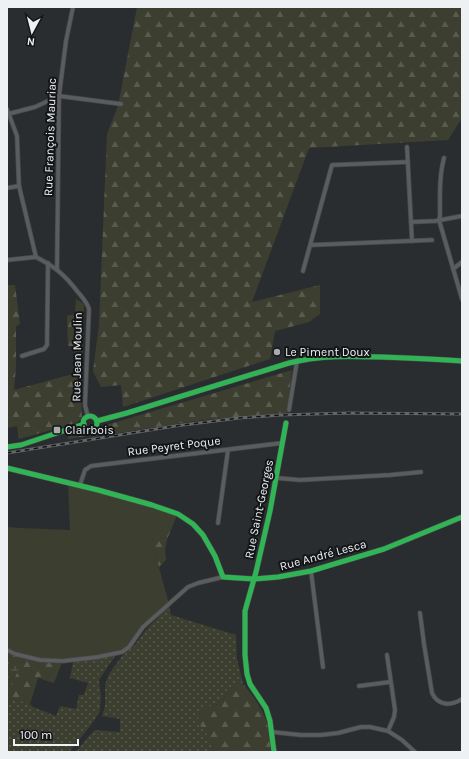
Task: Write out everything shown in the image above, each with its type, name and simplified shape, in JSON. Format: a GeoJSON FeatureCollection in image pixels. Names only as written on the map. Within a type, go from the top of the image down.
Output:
{"type":"FeatureCollection","features":[{"type":"Feature","properties":{"kind":"street","name":"Rue François Mauriac"},"geometry":{"type":"LineString","coordinates":[[57,269],[59,96],[66,41],[73,7]]}},
{"type":"Feature","properties":{"kind":"street"},"geometry":{"type":"LineString","coordinates":[[8,114],[35,107],[59,96],[121,104]]}},
{"type":"Feature","properties":{"kind":"street"},"geometry":{"type":"LineString","coordinates":[[7,109],[17,136],[19,186],[36,257],[7,260]]}},
{"type":"Feature","properties":{"kind":"street"},"geometry":{"type":"LineString","coordinates":[[408,147],[412,241]]}},
{"type":"Feature","properties":{"kind":"street"},"geometry":{"type":"LineString","coordinates":[[444,158],[440,178],[439,220],[462,299]]}},
{"type":"Feature","properties":{"kind":"street"},"geometry":{"type":"LineString","coordinates":[[303,271],[332,165],[408,162]]}},
{"type":"Feature","properties":{"kind":"street"},"geometry":{"type":"LineString","coordinates":[[7,188],[19,186]]}},
{"type":"Feature","properties":{"kind":"street"},"geometry":{"type":"LineString","coordinates":[[411,222],[439,220],[462,216]]}},
{"type":"Feature","properties":{"kind":"street"},"geometry":{"type":"LineString","coordinates":[[311,245],[432,240]]}},
{"type":"Feature","properties":{"kind":"street","name":"Rue Jean Moulin"},"geometry":{"type":"LineString","coordinates":[[36,257],[57,269],[71,282],[87,302],[89,309],[85,405],[88,417]]}},
{"type":"Feature","properties":{"kind":"street"},"geometry":{"type":"LineString","coordinates":[[453,269],[462,262]]}},
{"type":"Feature","properties":{"kind":"street"},"geometry":{"type":"LineString","coordinates":[[22,356],[44,350],[47,345],[48,263]]}},
{"type":"Feature","properties":{"kind":"street"},"geometry":{"type":"LineString","coordinates":[[97,421],[96,427],[92,430],[88,430],[84,427],[84,420],[88,417],[94,418],[97,421],[297,360],[315,357],[336,356],[462,361]]}},
{"type":"Feature","properties":{"kind":"street"},"geometry":{"type":"LineString","coordinates":[[289,410],[297,360]]}},
{"type":"Feature","properties":{"kind":"street","name":"Rue Saint-Georges"},"geometry":{"type":"LineString","coordinates":[[274,752],[270,721],[266,708],[250,684],[247,674],[245,611],[260,557],[277,478],[286,423]]}},
{"type":"Feature","properties":{"kind":"street"},"geometry":{"type":"LineString","coordinates":[[7,447],[84,424]]}},
{"type":"Feature","properties":{"kind":"street","name":"Rue Peyret Poque"},"geometry":{"type":"LineString","coordinates":[[80,485],[85,470],[91,466],[282,443]]}},
{"type":"Feature","properties":{"kind":"street"},"geometry":{"type":"LineString","coordinates":[[218,523],[228,450]]}},
{"type":"Feature","properties":{"kind":"street"},"geometry":{"type":"LineString","coordinates":[[7,468],[31,475],[80,485],[165,509],[194,525],[203,535],[220,567],[223,577],[188,587],[144,627],[129,646],[122,652],[98,657],[63,661],[40,660],[15,654],[7,650]]}},
{"type":"Feature","properties":{"kind":"street"},"geometry":{"type":"LineString","coordinates":[[277,478],[300,480],[422,472]]}},
{"type":"Feature","properties":{"kind":"street","name":"Rue André Lesca"},"geometry":{"type":"LineString","coordinates":[[223,577],[254,579],[311,571],[384,549],[462,517]]}},
{"type":"Feature","properties":{"kind":"street"},"geometry":{"type":"LineString","coordinates":[[311,571],[323,667]]}},
{"type":"Feature","properties":{"kind":"street"},"geometry":{"type":"LineString","coordinates":[[420,613],[434,698],[445,704],[457,702],[462,699]]}},
{"type":"Feature","properties":{"kind":"street"},"geometry":{"type":"LineString","coordinates":[[386,655],[395,710],[394,717],[388,731]]}},
{"type":"Feature","properties":{"kind":"street"},"geometry":{"type":"LineString","coordinates":[[359,686],[390,682]]}},
{"type":"Feature","properties":{"kind":"street"},"geometry":{"type":"LineString","coordinates":[[272,732],[300,735],[321,735],[338,733],[361,727],[370,727],[388,731],[402,740],[415,752]]}},
{"type":"Feature","properties":{"kind":"green space"},"geometry":{"type":"Polygon","coordinates":[[[137,7],[462,7],[462,118],[448,140],[309,148],[252,302],[320,285],[320,314],[309,322],[275,331],[270,359],[123,407],[121,385],[101,387],[93,371],[99,325],[107,134],[118,106],[137,7]]]}},
{"type":"Feature","properties":{"kind":"green space"},"geometry":{"type":"Polygon","coordinates":[[[7,285],[15,285],[20,324],[16,326],[16,366],[14,390],[73,374],[75,346],[68,346],[67,316],[75,314],[76,299],[84,304],[81,396],[82,418],[76,423],[19,439],[17,426],[7,428],[7,285]]]}},
{"type":"Feature","properties":{"kind":"green space"},"geometry":{"type":"Polygon","coordinates":[[[292,370],[287,413],[202,420],[92,437],[87,436],[68,439],[68,434],[80,431],[85,434],[95,433],[103,426],[292,370]]]}},
{"type":"Feature","properties":{"kind":"green space"},"geometry":{"type":"Polygon","coordinates":[[[68,483],[177,515],[151,537],[155,543],[155,553],[169,604],[143,627],[129,647],[122,652],[63,661],[40,660],[7,650],[7,527],[70,530],[68,483]]]}},
{"type":"Feature","properties":{"kind":"green space"},"geometry":{"type":"Polygon","coordinates":[[[133,510],[177,515],[165,549],[166,560],[159,567],[155,553],[155,543],[133,510]]]}},
{"type":"Feature","properties":{"kind":"green space"},"geometry":{"type":"Polygon","coordinates":[[[169,606],[171,615],[236,635],[237,659],[243,684],[228,689],[221,702],[206,707],[198,723],[211,740],[213,752],[76,752],[95,730],[120,732],[120,719],[102,716],[105,706],[105,685],[109,674],[122,656],[134,646],[146,630],[169,606]]]}},
{"type":"Feature","properties":{"kind":"green space"},"geometry":{"type":"Polygon","coordinates":[[[7,653],[34,660],[62,662],[54,683],[38,678],[30,704],[28,702],[7,699],[7,653]]]}},
{"type":"Feature","properties":{"kind":"green space"},"geometry":{"type":"Polygon","coordinates":[[[116,655],[99,680],[101,697],[100,711],[91,725],[69,752],[7,752],[7,699],[28,702],[33,707],[56,716],[60,706],[76,709],[79,695],[84,695],[88,683],[70,678],[73,662],[116,655]]]}},
{"type":"Feature","properties":{"kind":"green space"},"geometry":{"type":"Polygon","coordinates":[[[7,661],[19,668],[12,685],[7,689],[7,661]]]}},
{"type":"Feature","properties":{"kind":"green space"},"geometry":{"type":"Polygon","coordinates":[[[243,684],[265,717],[270,733],[270,752],[213,752],[211,740],[198,723],[198,712],[206,707],[216,705],[224,699],[228,689],[243,684]]]}},
{"type":"Feature","properties":{"kind":"railway"},"geometry":{"type":"LineString","coordinates":[[7,453],[175,426],[239,418],[349,413],[462,414]]}},
{"type":"Feature","properties":{"kind":"traffic: fast"},"geometry":{"type":"LineString","coordinates":[[97,421],[301,360],[324,357],[358,356],[462,361]]}},
{"type":"Feature","properties":{"kind":"traffic: fast"},"geometry":{"type":"LineString","coordinates":[[90,416],[95,418],[97,423],[95,428],[90,430],[85,428],[83,423],[85,418],[90,416]]}},
{"type":"Feature","properties":{"kind":"traffic: fast"},"geometry":{"type":"LineString","coordinates":[[274,752],[270,721],[266,708],[250,684],[247,674],[245,655],[245,611],[256,572],[270,511],[286,423]]}},
{"type":"Feature","properties":{"kind":"traffic: fast"},"geometry":{"type":"LineString","coordinates":[[7,447],[21,445],[84,424]]}},
{"type":"Feature","properties":{"kind":"traffic: fast"},"geometry":{"type":"LineString","coordinates":[[7,468],[98,490],[178,514],[193,524],[203,535],[215,556],[223,577],[254,579],[278,577],[311,571],[384,549],[462,517]]}},
{"type":"Feature","properties":{"kind":"place","name":"Le Piment Doux"},"geometry":{"type":"Point","coordinates":[277,352]}},
{"type":"Feature","properties":{"kind":"place","name":"Clairbois"},"geometry":{"type":"Point","coordinates":[57,430]}}]}
